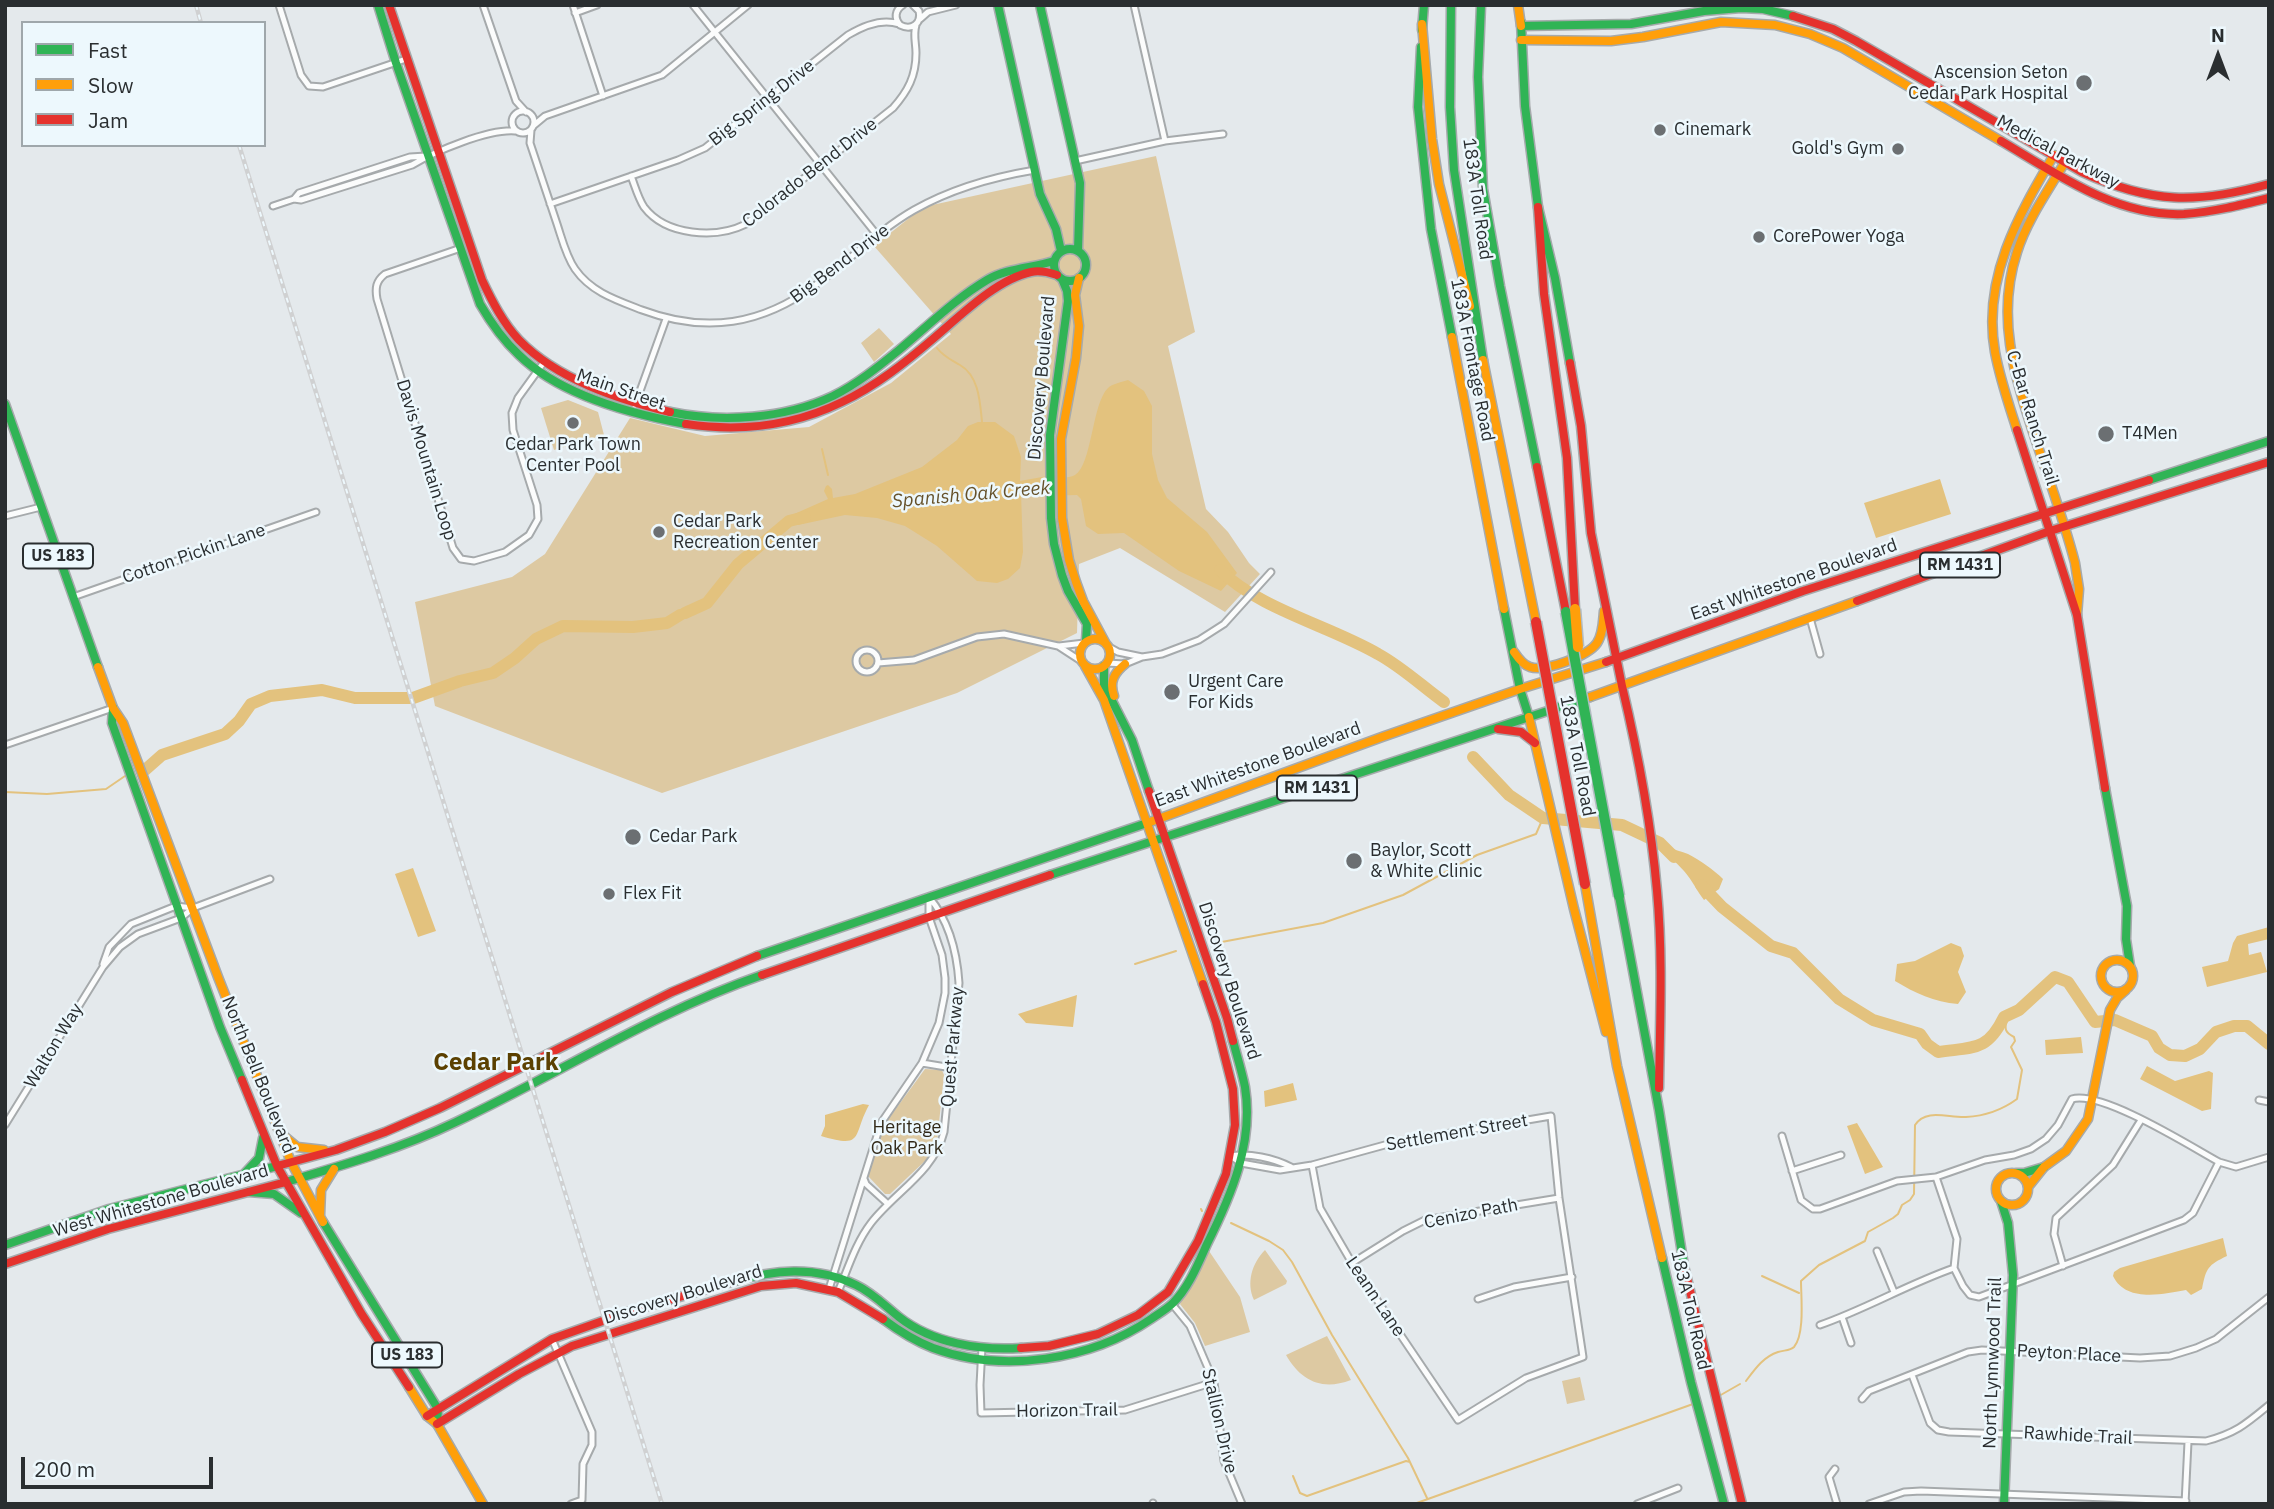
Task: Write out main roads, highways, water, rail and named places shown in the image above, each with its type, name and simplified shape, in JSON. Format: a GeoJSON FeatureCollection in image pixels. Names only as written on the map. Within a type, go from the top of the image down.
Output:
{"type":"FeatureCollection","features":[{"type":"Feature","properties":{"kind":"main road","name":"Main Street"},"geometry":{"type":"LineString","coordinates":[[378,5],[396,63],[433,154],[465,247],[480,304],[493,327],[521,359],[573,391],[707,422],[805,412],[841,403],[872,386],[1002,286],[1031,272],[1044,271],[1060,277]]}},
{"type":"Feature","properties":{"kind":"main road","name":"Main Street"},"geometry":{"type":"LineString","coordinates":[[389,5],[433,154]]}},
{"type":"Feature","properties":{"kind":"main road"},"geometry":{"type":"LineString","coordinates":[[998,5],[1044,205],[1060,234],[1060,251],[1053,266],[1060,277],[1070,281],[1079,278],[1086,264],[1084,256],[1078,250],[1069,248],[1060,251]]}},
{"type":"Feature","properties":{"kind":"main road"},"geometry":{"type":"LineString","coordinates":[[1040,5],[1075,161],[1080,200],[1076,235],[1078,250]]}},
{"type":"Feature","properties":{"kind":"main road","name":"183A Frontage Road"},"geometry":{"type":"LineString","coordinates":[[1424,5],[1418,107],[1431,229],[1520,689],[1536,744],[1600,1013],[1617,1066]]}},
{"type":"Feature","properties":{"kind":"main road","name":"183A Toll Road"},"geometry":{"type":"LineString","coordinates":[[1451,5],[1450,107],[1454,170],[1481,348],[1536,622],[1617,1066],[1690,1382],[1724,1504]]}},
{"type":"Feature","properties":{"kind":"main road","name":"183A Toll Road"},"geometry":{"type":"LineString","coordinates":[[1481,5],[1478,77],[1483,189],[1500,286],[1571,610],[1581,686],[1659,1110],[1681,1251],[1742,1504]]}},
{"type":"Feature","properties":{"kind":"main road"},"geometry":{"type":"LineString","coordinates":[[1519,5],[1525,106],[1538,207],[1555,278],[1581,426],[1591,533],[1640,762],[1657,890],[1661,969],[1659,1110]]}},
{"type":"Feature","properties":{"kind":"main road","name":"Medical Parkway"},"geometry":{"type":"LineString","coordinates":[[1521,26],[1631,24],[1704,11],[1752,9],[1800,17],[1833,29],[2106,184],[2154,198],[2174,200],[2211,199],[2269,184]]}},
{"type":"Feature","properties":{"kind":"main road"},"geometry":{"type":"LineString","coordinates":[[1704,11],[1706,24]]}},
{"type":"Feature","properties":{"kind":"main road","name":"Medical Parkway"},"geometry":{"type":"LineString","coordinates":[[1521,40],[1624,40],[1706,24],[1747,22],[1790,28],[1828,40],[2058,175],[2104,198],[2132,207],[2167,213],[2220,210],[2269,198]]}},
{"type":"Feature","properties":{"kind":"main road"},"geometry":{"type":"LineString","coordinates":[[1422,24],[1429,115],[1439,184],[1481,348]]}},
{"type":"Feature","properties":{"kind":"main road"},"geometry":{"type":"LineString","coordinates":[[1875,67],[1882,57]]}},
{"type":"Feature","properties":{"kind":"main road","name":"C-Bar Ranch Trail"},"geometry":{"type":"LineString","coordinates":[[2018,1204],[2026,1197],[2028,1187],[2044,1167],[2066,1151],[2076,1139],[2088,1119],[2110,1010],[2133,981],[2126,939],[2127,906],[2113,838],[2077,615],[2002,384],[1994,350],[1995,288],[2002,254],[2012,226],[2054,155]]}},
{"type":"Feature","properties":{"kind":"main road","name":"C-Bar Ranch Trail"},"geometry":{"type":"LineString","coordinates":[[2065,162],[2018,250],[2008,294],[2007,334],[2015,379],[2064,527],[2078,581],[2081,598],[2077,615]]}},
{"type":"Feature","properties":{"kind":"main road"},"geometry":{"type":"LineString","coordinates":[[1538,207],[1538,247],[1565,437],[1572,517],[1571,610]]}},
{"type":"Feature","properties":{"kind":"main road","name":"Main Street"},"geometry":{"type":"LineString","coordinates":[[465,247],[502,320],[529,350],[577,381],[635,407]]}},
{"type":"Feature","properties":{"kind":"main road","name":"Main Street"},"geometry":{"type":"LineString","coordinates":[[805,412],[848,388],[987,280],[1016,268],[1054,261]]}},
{"type":"Feature","properties":{"kind":"main road","name":"Discovery Boulevard"},"geometry":{"type":"LineString","coordinates":[[1060,277],[1067,291],[1068,301],[1051,422],[1055,457],[1054,544],[1062,575],[1087,624],[1085,642]]}},
{"type":"Feature","properties":{"kind":"main road","name":"Discovery Boulevard"},"geometry":{"type":"LineString","coordinates":[[1055,457],[1076,358],[1079,326],[1075,296],[1079,278]]}},
{"type":"Feature","properties":{"kind":"main road"},"geometry":{"type":"LineString","coordinates":[[1993,334],[2007,334]]}},
{"type":"Feature","properties":{"kind":"main road"},"geometry":{"type":"LineString","coordinates":[[908,343],[915,353]]}},
{"type":"Feature","properties":{"kind":"main road","name":"North Bell Boulevard"},"geometry":{"type":"LineString","coordinates":[[6,410],[113,708],[123,723],[291,1163],[320,1217],[438,1409]]}},
{"type":"Feature","properties":{"kind":"main road","name":"East Whitestone Boulevard"},"geometry":{"type":"LineString","coordinates":[[277,1166],[337,1150],[440,1108],[672,992],[732,965],[1159,819],[1382,737],[1616,659],[1880,565],[2045,515],[2269,441]]}},
{"type":"Feature","properties":{"kind":"main road","name":"East Whitestone Boulevard"},"geometry":{"type":"LineString","coordinates":[[286,1182],[371,1157],[455,1123],[633,1032],[739,983],[1153,840],[1499,729],[2049,531],[2269,462]]}},
{"type":"Feature","properties":{"kind":"main road","name":"Discovery Boulevard"},"geometry":{"type":"LineString","coordinates":[[1056,518],[1083,601],[1107,645]]}},
{"type":"Feature","properties":{"kind":"main road"},"geometry":{"type":"LineString","coordinates":[[1512,649],[1528,667],[1536,668],[1592,650],[1599,642],[1603,628],[1604,601]]}},
{"type":"Feature","properties":{"kind":"main road"},"geometry":{"type":"LineString","coordinates":[[1097,639],[1107,645],[1110,657],[1106,665],[1095,669],[1083,664],[1079,652],[1085,642],[1097,639]]}},
{"type":"Feature","properties":{"kind":"main road","name":"Discovery Boulevard"},"geometry":{"type":"LineString","coordinates":[[426,1416],[552,1339],[628,1312],[762,1273],[799,1271],[833,1276],[873,1295],[901,1319],[946,1340],[982,1347],[1023,1349],[1073,1341],[1120,1325],[1168,1292],[1198,1241],[1226,1174],[1235,1108],[1230,1070],[1216,1022],[1104,700],[1083,664]]}},
{"type":"Feature","properties":{"kind":"main road"},"geometry":{"type":"LineString","coordinates":[[1118,709],[1111,683],[1114,672],[1125,664]]}},
{"type":"Feature","properties":{"kind":"main road","name":"Discovery Boulevard"},"geometry":{"type":"LineString","coordinates":[[437,1424],[556,1353],[608,1333],[761,1286],[796,1283],[834,1291],[870,1310],[906,1336],[935,1349],[982,1360],[1039,1360],[1092,1349],[1133,1331],[1172,1304],[1190,1280],[1228,1202],[1242,1159],[1247,1114],[1241,1068],[1223,1006],[1132,740],[1104,685],[1106,665]]}},
{"type":"Feature","properties":{"kind":"main road","name":"North Bell Boulevard"},"geometry":{"type":"LineString","coordinates":[[113,708],[111,723],[176,906],[225,1039],[277,1166],[361,1313],[426,1416],[437,1424],[483,1504]]}},
{"type":"Feature","properties":{"kind":"main road"},"geometry":{"type":"LineString","coordinates":[[1499,729],[1521,732],[1536,744]]}},
{"type":"Feature","properties":{"kind":"main road","name":"C-Bar Ranch Trail"},"geometry":{"type":"LineString","coordinates":[[2110,1010],[2101,977],[2102,969],[2106,963],[2113,960],[2126,939]]}},
{"type":"Feature","properties":{"kind":"main road"},"geometry":{"type":"LineString","coordinates":[[2113,960],[2125,961],[2130,966]]}},
{"type":"Feature","properties":{"kind":"main road"},"geometry":{"type":"LineString","coordinates":[[2105,987],[2115,992],[2126,990]]}},
{"type":"Feature","properties":{"kind":"main road"},"geometry":{"type":"LineString","coordinates":[[274,1120],[289,1142],[299,1149],[337,1150]]}},
{"type":"Feature","properties":{"kind":"main road"},"geometry":{"type":"LineString","coordinates":[[245,1173],[259,1161],[264,1147],[263,1132]]}},
{"type":"Feature","properties":{"kind":"main road","name":"West Whitestone Boulevard"},"geometry":{"type":"LineString","coordinates":[[5,1245],[109,1209],[277,1166]]}},
{"type":"Feature","properties":{"kind":"main road","name":"C-Bar Ranch Trail"},"geometry":{"type":"LineString","coordinates":[[2016,1172],[2024,1173],[2044,1167]]}},
{"type":"Feature","properties":{"kind":"main road"},"geometry":{"type":"LineString","coordinates":[[320,1217],[321,1190],[334,1169]]}},
{"type":"Feature","properties":{"kind":"main road"},"geometry":{"type":"LineString","coordinates":[[2018,1204],[2001,1202],[1995,1192],[1997,1181],[2005,1173],[2016,1172],[2024,1178],[2028,1187]]}},
{"type":"Feature","properties":{"kind":"main road","name":"West Whitestone Boulevard"},"geometry":{"type":"LineString","coordinates":[[5,1264],[108,1228],[286,1182]]}},
{"type":"Feature","properties":{"kind":"main road"},"geometry":{"type":"LineString","coordinates":[[250,1192],[274,1194],[305,1215]]}},
{"type":"Feature","properties":{"kind":"main road","name":"North Lynnwood Trail"},"geometry":{"type":"LineString","coordinates":[[2001,1202],[2008,1223],[2012,1285],[2004,1504]]}},
{"type":"Feature","properties":{"kind":"main road"},"geometry":{"type":"LineString","coordinates":[[2008,1223],[2018,1204]]}},
{"type":"Feature","properties":{"kind":"main road"},"geometry":{"type":"LineString","coordinates":[[437,1424],[438,1409]]}},
{"type":"Feature","properties":{"kind":"water"},"geometry":{"type":"Polygon","coordinates":[[[1128,380],[1144,391],[1152,406],[1152,454],[1158,480],[1167,498],[1207,532],[1237,573],[1221,591],[1179,571],[1124,533],[1098,534],[1086,526],[1081,499],[1077,495],[1041,496],[1021,493],[1023,552],[1020,568],[1008,579],[997,583],[977,581],[937,546],[905,526],[877,518],[845,515],[798,525],[789,521],[792,515],[828,499],[824,491],[828,485],[832,489],[833,498],[855,494],[922,467],[957,440],[968,426],[978,422],[995,422],[1014,436],[1021,457],[1020,481],[1075,475],[1085,459],[1103,396],[1110,387],[1128,380]]]}},
{"type":"Feature","properties":{"kind":"water"},"geometry":{"type":"Polygon","coordinates":[[[1940,479],[1951,514],[1876,538],[1864,503],[1940,479]]]}},
{"type":"Feature","properties":{"kind":"water"},"geometry":{"type":"Polygon","coordinates":[[[1666,844],[1693,856],[1715,872],[1723,879],[1719,889],[1704,900],[1687,874],[1660,845],[1666,844]]]}},
{"type":"Feature","properties":{"kind":"water"},"geometry":{"type":"Polygon","coordinates":[[[413,868],[436,931],[418,937],[395,874],[413,868]]]}},
{"type":"Feature","properties":{"kind":"water"},"geometry":{"type":"Polygon","coordinates":[[[2269,927],[2269,939],[2248,944],[2249,955],[2261,952],[2267,972],[2207,987],[2202,967],[2228,961],[2237,936],[2269,927]]]}},
{"type":"Feature","properties":{"kind":"water"},"geometry":{"type":"Polygon","coordinates":[[[1951,943],[1961,947],[1964,956],[1958,972],[1966,992],[1958,1004],[1925,996],[1895,981],[1897,964],[1915,961],[1951,943]]]}},
{"type":"Feature","properties":{"kind":"water"},"geometry":{"type":"Polygon","coordinates":[[[1077,995],[1073,1027],[1026,1023],[1018,1014],[1077,995]]]}},
{"type":"Feature","properties":{"kind":"water"},"geometry":{"type":"Polygon","coordinates":[[[2081,1037],[2083,1053],[2046,1055],[2045,1040],[2081,1037]]]}},
{"type":"Feature","properties":{"kind":"water"},"geometry":{"type":"Polygon","coordinates":[[[2147,1066],[2175,1081],[2209,1071],[2213,1073],[2211,1109],[2202,1111],[2140,1079],[2147,1066]]]}},
{"type":"Feature","properties":{"kind":"water"},"geometry":{"type":"Polygon","coordinates":[[[1293,1083],[1297,1100],[1265,1107],[1264,1091],[1293,1083]]]}},
{"type":"Feature","properties":{"kind":"water"},"geometry":{"type":"Polygon","coordinates":[[[863,1104],[869,1105],[855,1137],[845,1141],[821,1136],[825,1115],[863,1104]]]}},
{"type":"Feature","properties":{"kind":"water"},"geometry":{"type":"Polygon","coordinates":[[[1857,1123],[1883,1167],[1865,1174],[1847,1126],[1857,1123]]]}},
{"type":"Feature","properties":{"kind":"water"},"geometry":{"type":"Polygon","coordinates":[[[2223,1238],[2227,1256],[2209,1268],[2202,1289],[2191,1295],[2186,1290],[2146,1295],[2136,1293],[2119,1285],[2113,1276],[2120,1268],[2223,1238]]]}},
{"type":"Feature","properties":{"kind":"waterway"},"geometry":{"type":"LineString","coordinates":[[937,348],[971,376],[977,390],[982,422]]}},
{"type":"Feature","properties":{"kind":"waterway"},"geometry":{"type":"LineString","coordinates":[[822,449],[828,475]]}},
{"type":"Feature","properties":{"kind":"waterway","name":"Spanish Oak Creek"},"geometry":{"type":"LineString","coordinates":[[685,613],[707,603],[738,564],[789,521],[805,517]]}},
{"type":"Feature","properties":{"kind":"waterway","name":"Spanish Oak Creek"},"geometry":{"type":"LineString","coordinates":[[1220,570],[1254,596],[1387,659],[1444,702]]}},
{"type":"Feature","properties":{"kind":"waterway","name":"Spanish Oak Creek"},"geometry":{"type":"LineString","coordinates":[[145,770],[162,755],[225,734],[251,704],[270,696],[322,690],[355,698],[413,698],[460,681],[493,673],[536,639],[563,626],[633,627],[667,623],[680,615]]}},
{"type":"Feature","properties":{"kind":"waterway","name":"Spanish Oak Creek"},"geometry":{"type":"LineString","coordinates":[[1473,757],[1509,795],[1543,818],[1622,825],[1660,843],[1674,857]]}},
{"type":"Feature","properties":{"kind":"waterway","name":"Spanish Oak Creek"},"geometry":{"type":"LineString","coordinates":[[5,792],[47,794],[106,789],[125,776]]}},
{"type":"Feature","properties":{"kind":"waterway"},"geometry":{"type":"LineString","coordinates":[[1211,944],[1323,923],[1403,895],[1477,855],[1536,834],[1543,818]]}},
{"type":"Feature","properties":{"kind":"waterway","name":"Spanish Oak Creek"},"geometry":{"type":"LineString","coordinates":[[1701,885],[1722,907],[1771,946],[1793,953],[1839,999],[1873,1020],[1920,1034],[1927,1044],[1938,1052],[1970,1048],[1985,1042],[2004,1017],[2019,1010],[2055,977],[2068,982],[2095,1022],[2115,1020],[2152,1036],[2159,1048],[2170,1055],[2185,1056],[2200,1049],[2216,1032],[2234,1026],[2247,1026],[2269,1044]]}},
{"type":"Feature","properties":{"kind":"waterway"},"geometry":{"type":"LineString","coordinates":[[1135,964],[1176,951]]}},
{"type":"Feature","properties":{"kind":"waterway"},"geometry":{"type":"LineString","coordinates":[[1746,1381],[1764,1360],[1794,1347],[1800,1333],[1802,1315],[1801,1281],[1819,1265],[1865,1241],[1868,1232],[1898,1214],[1902,1205],[1914,1194],[1915,1125],[1931,1115],[1980,1115],[2017,1099],[2022,1070],[2011,1047],[2015,1041],[2014,1037],[2006,1031],[2007,1016]]}},
{"type":"Feature","properties":{"kind":"waterway"},"geometry":{"type":"LineString","coordinates":[[1231,1223],[1269,1241],[1283,1250],[1292,1262],[1332,1335],[1408,1458],[1427,1498]]}},
{"type":"Feature","properties":{"kind":"waterway"},"geometry":{"type":"LineString","coordinates":[[1762,1276],[1799,1293]]}},
{"type":"Feature","properties":{"kind":"waterway"},"geometry":{"type":"LineString","coordinates":[[1719,1396],[1740,1384]]}},
{"type":"Feature","properties":{"kind":"waterway"},"geometry":{"type":"LineString","coordinates":[[1414,1504],[1693,1404]]}},
{"type":"Feature","properties":{"kind":"waterway"},"geometry":{"type":"LineString","coordinates":[[1293,1476],[1300,1493],[1307,1496],[1406,1461],[1410,1462]]}},
{"type":"Feature","properties":{"kind":"railway"},"geometry":{"type":"LineString","coordinates":[[196,5],[200,21]]}},
{"type":"Feature","properties":{"kind":"railway"},"geometry":{"type":"LineString","coordinates":[[240,147],[662,1504]]}},
{"type":"Feature","properties":{"kind":"place","name":"Ascension Seton Cedar Park Hospital"},"geometry":{"type":"Point","coordinates":[2084,83]}},
{"type":"Feature","properties":{"kind":"place","name":"Cinemark"},"geometry":{"type":"Point","coordinates":[1660,130]}},
{"type":"Feature","properties":{"kind":"place","name":"Gold's Gym"},"geometry":{"type":"Point","coordinates":[1898,149]}},
{"type":"Feature","properties":{"kind":"place","name":"CorePower Yoga"},"geometry":{"type":"Point","coordinates":[1759,237]}},
{"type":"Feature","properties":{"kind":"place","name":"Cedar Park Town Center Pool"},"geometry":{"type":"Point","coordinates":[573,423]}},
{"type":"Feature","properties":{"kind":"place","name":"T4Men"},"geometry":{"type":"Point","coordinates":[2106,434]}},
{"type":"Feature","properties":{"kind":"place","name":"Cedar Park Recreation Center"},"geometry":{"type":"Point","coordinates":[659,532]}},
{"type":"Feature","properties":{"kind":"place","name":"Urgent Care For Kids"},"geometry":{"type":"Point","coordinates":[1172,692]}},
{"type":"Feature","properties":{"kind":"place","name":"Cedar Park"},"geometry":{"type":"Point","coordinates":[633,837]}},
{"type":"Feature","properties":{"kind":"place","name":"Baylor, Scott & White Clinic"},"geometry":{"type":"Point","coordinates":[1354,861]}},
{"type":"Feature","properties":{"kind":"place","name":"Flex Fit"},"geometry":{"type":"Point","coordinates":[609,894]}},
{"type":"Feature","properties":{"kind":"district","name":"Cedar Park"},"geometry":{"type":"Point","coordinates":[496,1063]}},
{"type":"Feature","properties":{"kind":"park label","name":"Heritage Oak Park"},"geometry":{"type":"Point","coordinates":[907,1138]}}]}
